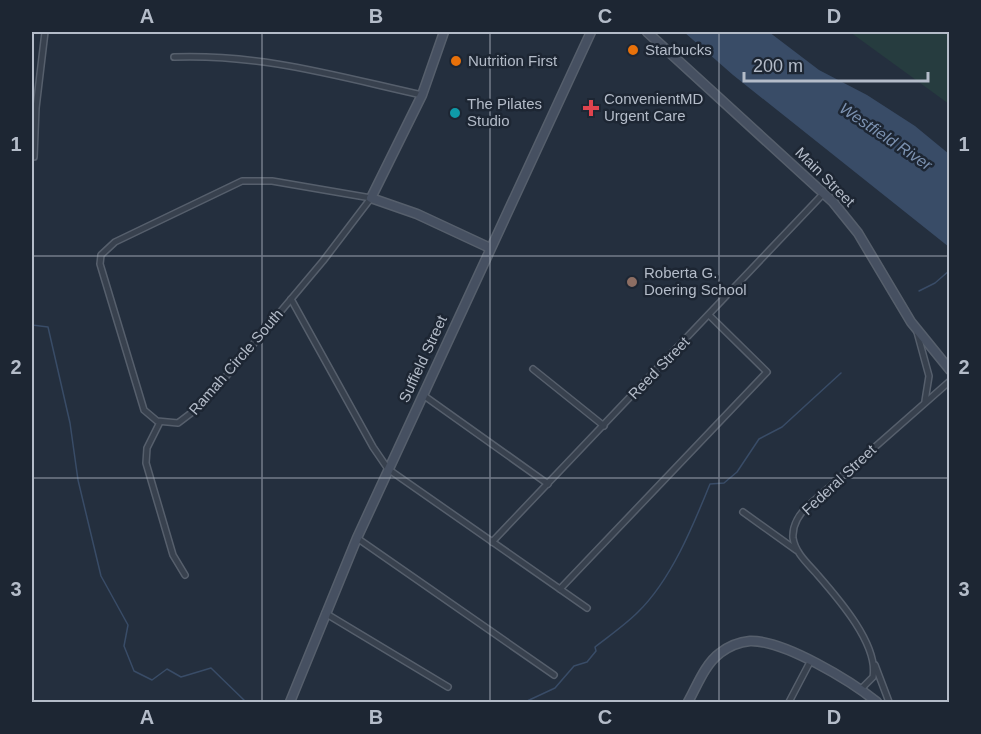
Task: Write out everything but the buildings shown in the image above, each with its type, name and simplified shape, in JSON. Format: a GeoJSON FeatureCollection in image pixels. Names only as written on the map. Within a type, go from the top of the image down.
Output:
{"type":"FeatureCollection","features":[{"type":"Feature","properties":{"kind":"main road"},"geometry":{"type":"LineString","coordinates":[[444,32],[422,95],[371,198],[417,214],[490,248]]}},
{"type":"Feature","properties":{"kind":"main road","name":"Suffield Street"},"geometry":{"type":"LineString","coordinates":[[290,702],[357,538],[591,32]]}},
{"type":"Feature","properties":{"kind":"main road","name":"Main Street"},"geometry":{"type":"LineString","coordinates":[[647,32],[824,193],[858,233],[915,328],[950,370]]}},
{"type":"Feature","properties":{"kind":"main road"},"geometry":{"type":"LineString","coordinates":[[688,702],[711,662],[723,651],[736,644],[751,641],[763,643],[810,662],[861,690],[877,702]]}},
{"type":"Feature","properties":{"kind":"street"},"geometry":{"type":"LineString","coordinates":[[34,158],[36,108],[45,32]]}},
{"type":"Feature","properties":{"kind":"street"},"geometry":{"type":"LineString","coordinates":[[174,57],[273,61],[422,95]]}},
{"type":"Feature","properties":{"kind":"street"},"geometry":{"type":"LineString","coordinates":[[185,575],[173,555],[146,463],[147,448],[160,422],[144,410],[100,264],[100,255],[115,242],[242,181],[272,181],[371,198]]}},
{"type":"Feature","properties":{"kind":"street","name":"Reed Street"},"geometry":{"type":"LineString","coordinates":[[492,542],[710,316],[824,193]]}},
{"type":"Feature","properties":{"kind":"street","name":"Ramah Circle South"},"geometry":{"type":"LineString","coordinates":[[160,422],[178,423],[203,404],[291,299],[371,198]]}},
{"type":"Feature","properties":{"kind":"street"},"geometry":{"type":"LineString","coordinates":[[291,299],[373,447],[388,469],[587,608]]}},
{"type":"Feature","properties":{"kind":"street"},"geometry":{"type":"LineString","coordinates":[[560,588],[766,372],[710,316]]}},
{"type":"Feature","properties":{"kind":"street"},"geometry":{"type":"LineString","coordinates":[[915,328],[929,375],[929,391],[924,403]]}},
{"type":"Feature","properties":{"kind":"street"},"geometry":{"type":"LineString","coordinates":[[533,369],[604,426]]}},
{"type":"Feature","properties":{"kind":"street","name":"Federal Street"},"geometry":{"type":"LineString","coordinates":[[798,551],[793,534],[802,512],[950,381]]}},
{"type":"Feature","properties":{"kind":"street"},"geometry":{"type":"LineString","coordinates":[[422,394],[548,484]]}},
{"type":"Feature","properties":{"kind":"street"},"geometry":{"type":"LineString","coordinates":[[742,512],[798,551],[852,620],[890,702]]}},
{"type":"Feature","properties":{"kind":"street"},"geometry":{"type":"LineString","coordinates":[[357,538],[554,675]]}},
{"type":"Feature","properties":{"kind":"street"},"geometry":{"type":"LineString","coordinates":[[325,613],[448,687]]}},
{"type":"Feature","properties":{"kind":"street"},"geometry":{"type":"LineString","coordinates":[[861,690],[873,677],[871,657]]}},
{"type":"Feature","properties":{"kind":"street"},"geometry":{"type":"LineString","coordinates":[[789,702],[810,662]]}},
{"type":"Feature","properties":{"kind":"green space"},"geometry":{"type":"Polygon","coordinates":[[[850,32],[949,32],[949,104],[850,32]]]}},
{"type":"Feature","properties":{"kind":"water","name":"Westfield River"},"geometry":{"type":"Polygon","coordinates":[[[684,32],[769,32],[819,70],[867,95],[915,126],[949,154],[949,247],[733,75],[684,32]]]}},
{"type":"Feature","properties":{"kind":"waterway"},"geometry":{"type":"LineString","coordinates":[[919,291],[935,283],[950,270]]}},
{"type":"Feature","properties":{"kind":"waterway"},"geometry":{"type":"LineString","coordinates":[[32,325],[48,327],[70,423],[78,480],[101,576],[128,625],[124,646],[134,671],[152,680],[167,669],[181,677],[211,668],[246,702]]}},
{"type":"Feature","properties":{"kind":"waterway"},"geometry":{"type":"LineString","coordinates":[[525,702],[555,688],[574,666],[587,662],[596,651],[595,647],[638,612],[671,569],[710,484],[724,483],[737,472],[759,439],[782,427],[841,373]]}},
{"type":"Feature","properties":{"kind":"place","name":"Starbucks"},"geometry":{"type":"Point","coordinates":[633,50]}},
{"type":"Feature","properties":{"kind":"place","name":"Nutrition First"},"geometry":{"type":"Point","coordinates":[456,61]}},
{"type":"Feature","properties":{"kind":"place","name":"ConvenientMD Urgent Care"},"geometry":{"type":"Point","coordinates":[591,108]}},
{"type":"Feature","properties":{"kind":"place","name":"The Pilates Studio"},"geometry":{"type":"Point","coordinates":[455,113]}},
{"type":"Feature","properties":{"kind":"place","name":"Roberta G. Doering School"},"geometry":{"type":"Point","coordinates":[632,282]}}]}
